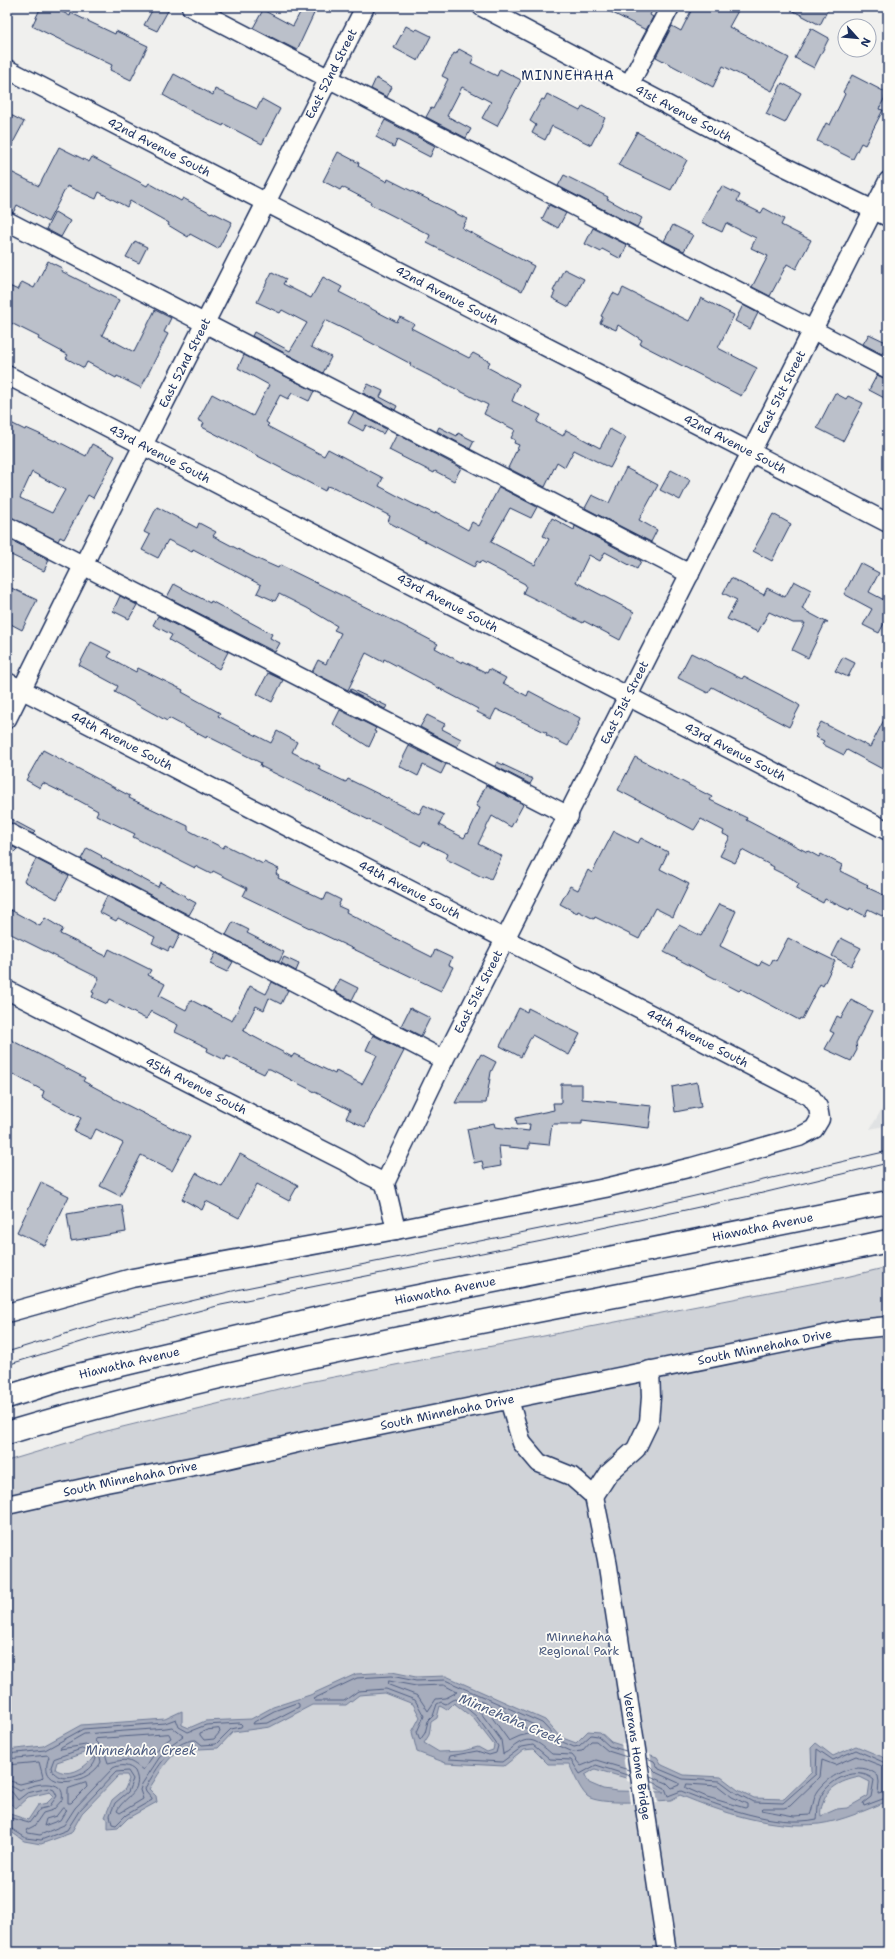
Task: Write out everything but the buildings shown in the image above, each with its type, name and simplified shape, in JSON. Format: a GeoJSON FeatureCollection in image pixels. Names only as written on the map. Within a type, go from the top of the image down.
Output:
{"type":"FeatureCollection","features":[{"type":"Feature","properties":{"kind":"highway","name":"Hiawatha Avenue"},"geometry":{"type":"LineString","coordinates":[[7,1397],[70,1376],[374,1305],[888,1202]]}},
{"type":"Feature","properties":{"kind":"highway"},"geometry":{"type":"LineString","coordinates":[[7,1434],[151,1394],[317,1355],[888,1241]]}},
{"type":"Feature","properties":{"kind":"street"},"geometry":{"type":"LineString","coordinates":[[191,7],[888,369]]}},
{"type":"Feature","properties":{"kind":"street","name":"East 52nd Street"},"geometry":{"type":"LineString","coordinates":[[7,719],[14,686],[83,565],[365,7]]}},
{"type":"Feature","properties":{"kind":"street","name":"41st Avenue South"},"geometry":{"type":"LineString","coordinates":[[482,7],[781,164],[881,213]]}},
{"type":"Feature","properties":{"kind":"street"},"geometry":{"type":"LineString","coordinates":[[629,85],[670,7]]}},
{"type":"Feature","properties":{"kind":"street","name":"42nd Avenue South"},"geometry":{"type":"LineString","coordinates":[[7,69],[888,523]]}},
{"type":"Feature","properties":{"kind":"street","name":"East 51st Street"},"geometry":{"type":"LineString","coordinates":[[385,1183],[444,1060],[814,330],[881,213],[888,181]]}},
{"type":"Feature","properties":{"kind":"street"},"geometry":{"type":"LineString","coordinates":[[7,221],[690,574]]}},
{"type":"Feature","properties":{"kind":"street","name":"43rd Avenue South"},"geometry":{"type":"LineString","coordinates":[[7,375],[888,831]]}},
{"type":"Feature","properties":{"kind":"street"},"geometry":{"type":"LineString","coordinates":[[7,526],[569,816]]}},
{"type":"Feature","properties":{"kind":"street","name":"44th Avenue South"},"geometry":{"type":"LineString","coordinates":[[14,686],[811,1097],[818,1107],[820,1119],[814,1129],[799,1137],[692,1167],[605,1188],[396,1230]]}},
{"type":"Feature","properties":{"kind":"street"},"geometry":{"type":"LineString","coordinates":[[7,832],[444,1060]]}},
{"type":"Feature","properties":{"kind":"street","name":"45th Avenue South"},"geometry":{"type":"LineString","coordinates":[[7,990],[350,1164],[364,1174],[385,1183]]}},
{"type":"Feature","properties":{"kind":"street"},"geometry":{"type":"LineString","coordinates":[[9,1309],[132,1278],[396,1230],[385,1183]]}},
{"type":"Feature","properties":{"kind":"street","name":"South Minnehaha Drive"},"geometry":{"type":"LineString","coordinates":[[7,1505],[650,1370],[848,1330],[888,1326]]}},
{"type":"Feature","properties":{"kind":"street"},"geometry":{"type":"LineString","coordinates":[[509,1400],[522,1443],[539,1463],[571,1476],[594,1496],[609,1473],[636,1449],[648,1422],[651,1397],[650,1370]]}},
{"type":"Feature","properties":{"kind":"street","name":"Veterans Home Bridge"},"geometry":{"type":"LineString","coordinates":[[594,1496],[607,1560],[667,1952]]}},
{"type":"Feature","properties":{"kind":"shaded area"},"geometry":{"type":"Polygon","coordinates":[[[888,1099],[888,1125],[870,1129],[888,1099]]]}},
{"type":"Feature","properties":{"kind":"green space","name":"Minnehaha Regional Park"},"geometry":{"type":"Polygon","coordinates":[[[888,1267],[888,1952],[7,1952],[7,1461],[110,1430],[303,1383],[846,1277],[888,1267]]]}},
{"type":"Feature","properties":{"kind":"water","name":"Minnehaha Creek"},"geometry":{"type":"Polygon","coordinates":[[[392,1672],[416,1677],[446,1676],[545,1720],[560,1737],[576,1743],[588,1731],[600,1732],[611,1742],[657,1757],[662,1765],[684,1775],[721,1777],[738,1790],[754,1798],[784,1799],[812,1772],[811,1748],[816,1743],[833,1756],[856,1746],[885,1758],[888,1757],[888,1801],[854,1815],[828,1823],[801,1825],[766,1822],[748,1818],[713,1808],[680,1795],[671,1800],[640,1802],[614,1802],[593,1799],[587,1796],[582,1789],[569,1764],[548,1764],[533,1749],[524,1750],[504,1766],[446,1763],[417,1752],[412,1732],[420,1717],[413,1704],[385,1693],[359,1695],[346,1705],[312,1705],[270,1727],[233,1732],[218,1748],[199,1749],[195,1744],[187,1746],[168,1761],[149,1789],[156,1796],[157,1802],[128,1818],[118,1828],[108,1829],[108,1819],[105,1817],[112,1800],[125,1789],[129,1779],[127,1775],[119,1775],[82,1813],[71,1833],[41,1844],[24,1841],[7,1829],[7,1813],[28,1820],[38,1805],[47,1803],[54,1796],[50,1792],[28,1797],[16,1808],[8,1802],[12,1798],[7,1794],[7,1750],[43,1746],[81,1725],[165,1719],[182,1711],[182,1725],[189,1728],[205,1721],[251,1719],[273,1707],[310,1695],[356,1674],[392,1672]],[[454,1703],[447,1710],[440,1706],[437,1718],[431,1722],[429,1735],[424,1743],[439,1752],[463,1751],[478,1747],[487,1752],[493,1750],[494,1745],[474,1719],[454,1703]],[[84,1753],[57,1762],[55,1769],[65,1773],[80,1769],[93,1758],[84,1753]],[[595,1769],[585,1775],[589,1783],[603,1789],[617,1791],[664,1792],[650,1785],[595,1769]],[[860,1777],[837,1785],[829,1792],[825,1797],[822,1806],[821,1816],[837,1809],[847,1808],[868,1796],[870,1782],[860,1777]]]}},
{"type":"Feature","properties":{"kind":"pier"},"geometry":{"type":"Polygon","coordinates":[[[621,1743],[650,1753],[656,1790],[627,1781],[621,1743]]]}},
{"type":"Feature","properties":{"kind":"pier"},"geometry":{"type":"Polygon","coordinates":[[[629,1789],[656,1790],[658,1803],[631,1804],[629,1789]]]}},
{"type":"Feature","properties":{"kind":"tram line"},"geometry":{"type":"LineString","coordinates":[[7,1352],[104,1322],[241,1289],[639,1209],[888,1151]]}},
{"type":"Feature","properties":{"kind":"tram line"},"geometry":{"type":"LineString","coordinates":[[7,1365],[91,1339],[221,1305],[542,1241],[750,1196],[888,1163]]}},
{"type":"Feature","properties":{"kind":"district","name":"MINNEHAHA"},"geometry":{"type":"Point","coordinates":[568,75]}}]}
